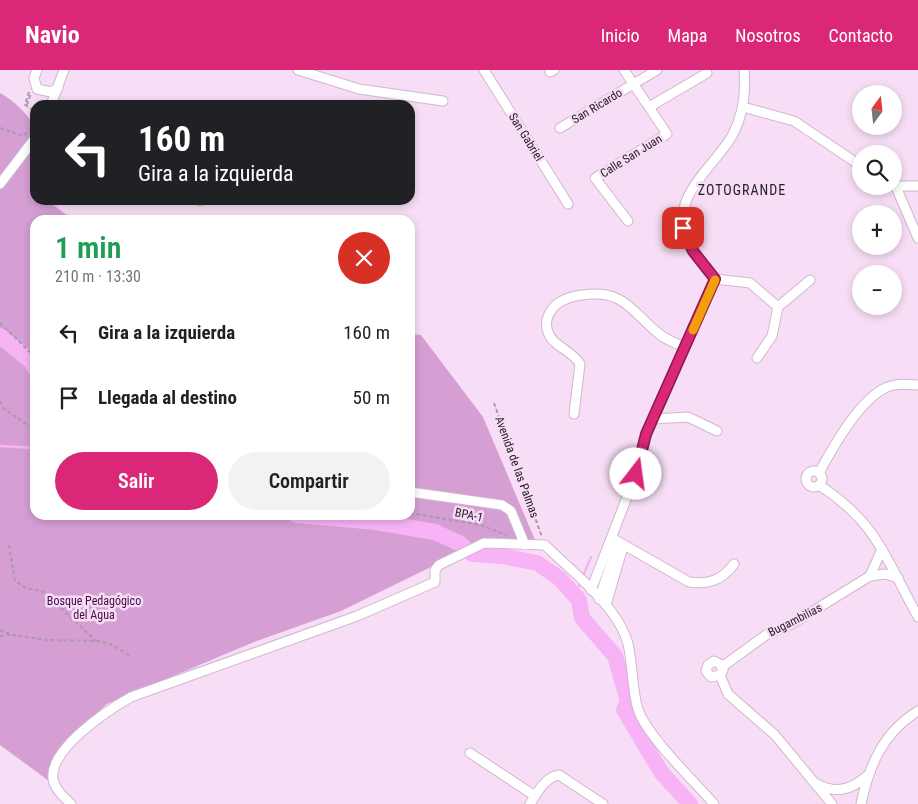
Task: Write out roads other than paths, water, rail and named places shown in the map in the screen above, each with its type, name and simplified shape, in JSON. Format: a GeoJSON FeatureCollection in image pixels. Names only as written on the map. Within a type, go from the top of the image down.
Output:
{"type":"FeatureCollection","features":[{"type":"Feature","properties":{"kind":"street"},"geometry":{"type":"LineString","coordinates":[[53,100],[64,70]]}},
{"type":"Feature","properties":{"kind":"street"},"geometry":{"type":"LineString","coordinates":[[298,70],[359,89],[443,101]]}},
{"type":"Feature","properties":{"kind":"street","name":"San Gabriel"},"geometry":{"type":"LineString","coordinates":[[484,70],[568,204]]}},
{"type":"Feature","properties":{"kind":"street"},"geometry":{"type":"LineString","coordinates":[[624,70],[649,107],[707,73]]}},
{"type":"Feature","properties":{"kind":"street","name":"San Ricardo"},"geometry":{"type":"LineString","coordinates":[[560,128],[657,70]]}},
{"type":"Feature","properties":{"kind":"street"},"geometry":{"type":"LineString","coordinates":[[744,70],[743,107],[732,136],[694,185],[685,203],[683,228],[687,241],[715,279],[750,284],[778,307]]}},
{"type":"Feature","properties":{"kind":"street"},"geometry":{"type":"LineString","coordinates":[[35,74],[39,90],[51,92],[58,88]]}},
{"type":"Feature","properties":{"kind":"street","name":"Calle San Juan"},"geometry":{"type":"LineString","coordinates":[[628,221],[595,178],[667,134],[649,107]]}},
{"type":"Feature","properties":{"kind":"street"},"geometry":{"type":"LineString","coordinates":[[743,107],[794,121],[852,160]]}},
{"type":"Feature","properties":{"kind":"street"},"geometry":{"type":"LineString","coordinates":[[0,184],[30,145]]}},
{"type":"Feature","properties":{"kind":"street"},"geometry":{"type":"LineString","coordinates":[[902,187],[918,186]]}},
{"type":"Feature","properties":{"kind":"street"},"geometry":{"type":"LineString","coordinates":[[899,195],[918,238]]}},
{"type":"Feature","properties":{"kind":"street"},"geometry":{"type":"LineString","coordinates":[[602,602],[653,418],[715,279]]}},
{"type":"Feature","properties":{"kind":"street"},"geometry":{"type":"LineString","coordinates":[[757,358],[772,336],[778,307],[810,280]]}},
{"type":"Feature","properties":{"kind":"street"},"geometry":{"type":"LineString","coordinates":[[574,414],[580,364],[576,357],[554,341],[548,331],[547,320],[552,309],[562,300],[591,294],[621,300],[634,308],[656,332],[666,339],[685,347]]}},
{"type":"Feature","properties":{"kind":"street"},"geometry":{"type":"LineString","coordinates":[[819,473],[838,440],[869,401],[884,389],[901,383],[918,385]]}},
{"type":"Feature","properties":{"kind":"street"},"geometry":{"type":"LineString","coordinates":[[653,418],[688,417],[716,431]]}},
{"type":"Feature","properties":{"kind":"street"},"geometry":{"type":"LineString","coordinates":[[810,472],[819,473],[822,479],[819,485],[813,487],[806,480],[810,472]]}},
{"type":"Feature","properties":{"kind":"street"},"geometry":{"type":"LineString","coordinates":[[819,485],[841,499],[858,516],[882,549],[918,617]]}},
{"type":"Feature","properties":{"kind":"street"},"geometry":{"type":"LineString","coordinates":[[415,493],[502,504],[510,511],[523,541]]}},
{"type":"Feature","properties":{"kind":"street"},"geometry":{"type":"LineString","coordinates":[[71,804],[60,794],[53,779],[56,762],[76,738],[106,711],[131,697],[357,616],[435,582],[436,570],[439,565],[484,543],[523,541],[545,545],[602,602],[624,631],[628,645],[638,711],[659,741],[714,804]]}},
{"type":"Feature","properties":{"kind":"street"},"geometry":{"type":"LineString","coordinates":[[618,543],[659,563],[689,582],[702,584],[714,582],[727,574],[734,564]]}},
{"type":"Feature","properties":{"kind":"street"},"geometry":{"type":"LineString","coordinates":[[588,588],[618,543]]}},
{"type":"Feature","properties":{"kind":"street"},"geometry":{"type":"LineString","coordinates":[[870,576],[882,549]]}},
{"type":"Feature","properties":{"kind":"street"},"geometry":{"type":"LineString","coordinates":[[870,576],[885,574],[898,578]]}},
{"type":"Feature","properties":{"kind":"street","name":"Bugambilias"},"geometry":{"type":"LineString","coordinates":[[814,783],[775,735],[728,694],[721,671],[766,634],[792,624],[870,576]]}},
{"type":"Feature","properties":{"kind":"street"},"geometry":{"type":"LineString","coordinates":[[860,804],[867,776],[888,737],[918,711]]}},
{"type":"Feature","properties":{"kind":"street"},"geometry":{"type":"LineString","coordinates":[[470,753],[533,800],[553,776],[565,778],[602,804]]}},
{"type":"Feature","properties":{"kind":"street"},"geometry":{"type":"LineString","coordinates":[[814,783],[832,790],[843,790],[867,776]]}},
{"type":"Feature","properties":{"kind":"street"},"geometry":{"type":"LineString","coordinates":[[814,783],[832,804]]}},
{"type":"Feature","properties":{"kind":"waterway"},"geometry":{"type":"LineString","coordinates":[[0,336],[30,360]]}},
{"type":"Feature","properties":{"kind":"waterway"},"geometry":{"type":"LineString","coordinates":[[0,446],[30,448]]}},
{"type":"Feature","properties":{"kind":"waterway"},"geometry":{"type":"LineString","coordinates":[[353,520],[435,532],[459,543],[472,554],[502,556],[537,563],[559,578],[579,600],[582,618],[615,656],[628,701],[624,710],[661,772],[690,804]]}},
{"type":"Feature","properties":{"kind":"waterway"},"geometry":{"type":"LineString","coordinates":[[583,576],[591,557]]}},
{"type":"Feature","properties":{"kind":"waterway"},"geometry":{"type":"LineString","coordinates":[[575,595],[581,581]]}},
{"type":"Feature","properties":{"kind":"district","name":"ZOTOGRANDE"},"geometry":{"type":"Point","coordinates":[742,190]}},
{"type":"Feature","properties":{"kind":"park label","name":"Bosque Pedagógico del Agua"},"geometry":{"type":"Point","coordinates":[94,608]}}]}
